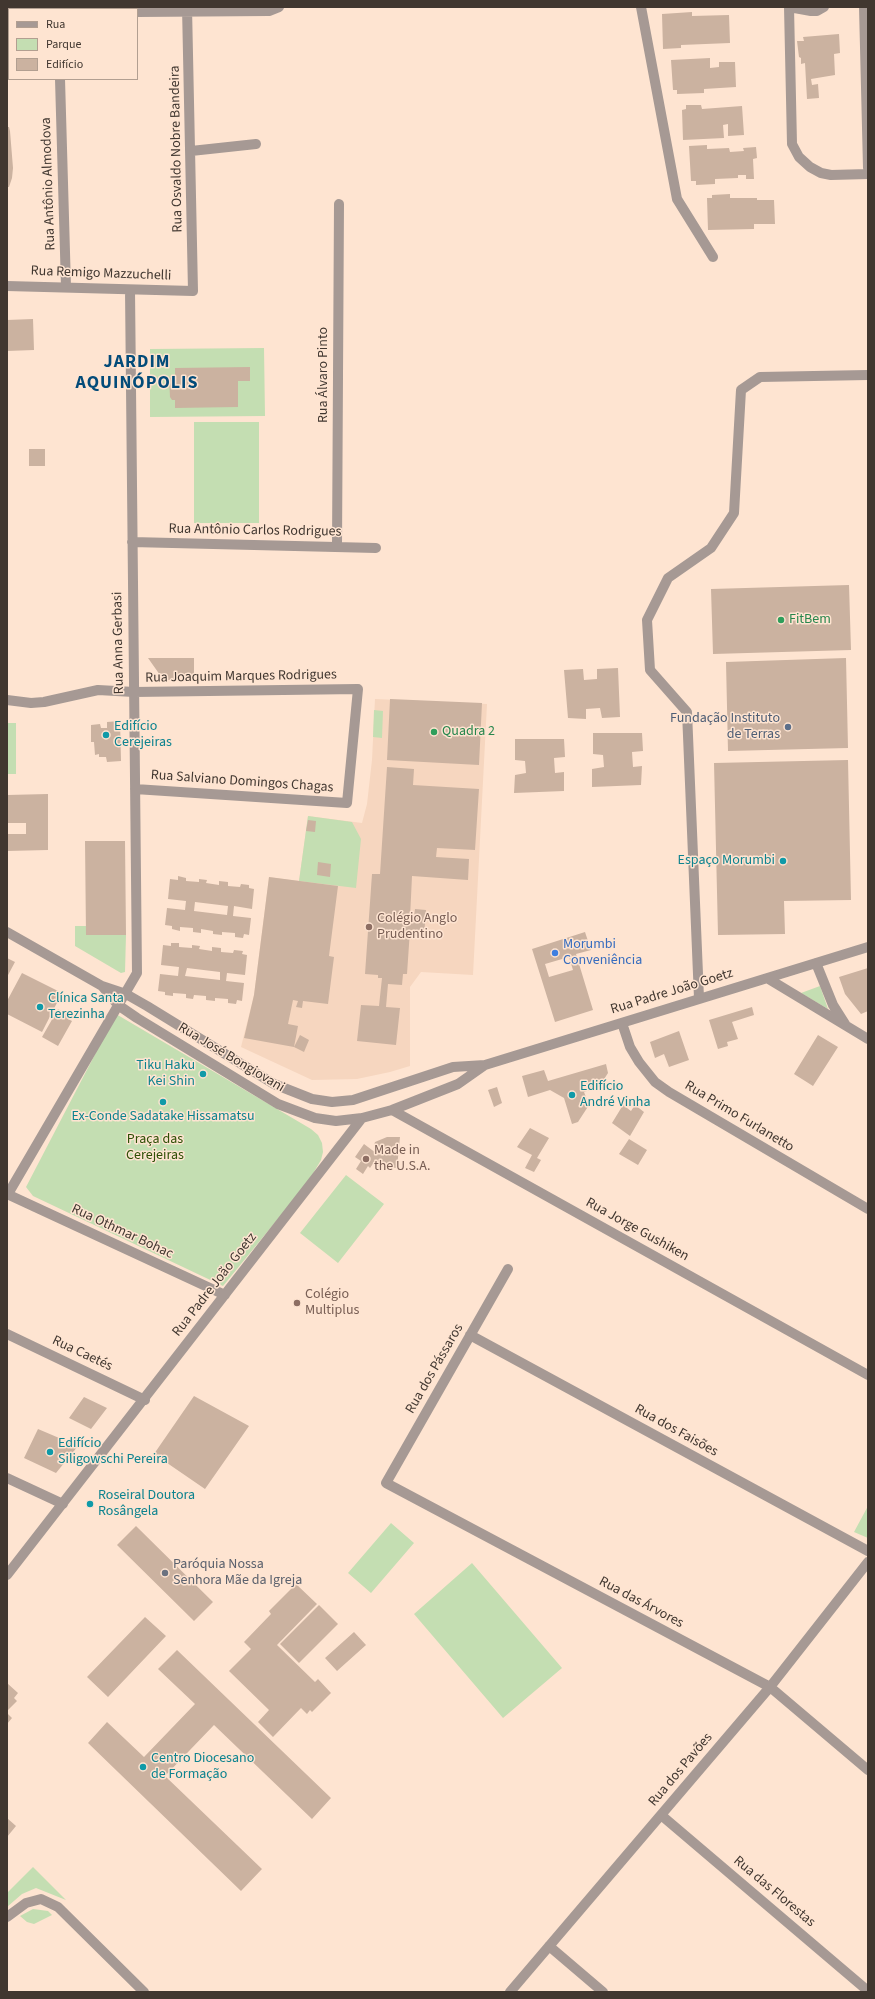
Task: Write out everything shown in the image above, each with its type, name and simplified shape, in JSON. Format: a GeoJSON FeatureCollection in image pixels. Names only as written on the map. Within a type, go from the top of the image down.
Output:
{"type":"FeatureCollection","features":[{"type":"Feature","properties":{"kind":"street"},"geometry":{"type":"LineString","coordinates":[[138,12],[187,9],[269,11],[279,7]]}},
{"type":"Feature","properties":{"kind":"street"},"geometry":{"type":"LineString","coordinates":[[641,7],[677,199],[713,257]]}},
{"type":"Feature","properties":{"kind":"street"},"geometry":{"type":"LineString","coordinates":[[824,7],[817,11],[789,7],[792,144],[799,157],[810,167],[821,173],[831,175],[868,174]]}},
{"type":"Feature","properties":{"kind":"street"},"geometry":{"type":"LineString","coordinates":[[864,7],[868,168]]}},
{"type":"Feature","properties":{"kind":"street","name":"Rua Osvaldo Nobre Bandeira"},"geometry":{"type":"LineString","coordinates":[[187,9],[194,291]]}},
{"type":"Feature","properties":{"kind":"street","name":"Rua Antônio Almodova"},"geometry":{"type":"LineString","coordinates":[[60,80],[66,287]]}},
{"type":"Feature","properties":{"kind":"street"},"geometry":{"type":"LineString","coordinates":[[191,151],[256,144]]}},
{"type":"Feature","properties":{"kind":"street","name":"Rua Álvaro Pinto"},"geometry":{"type":"LineString","coordinates":[[337,547],[338,204]]}},
{"type":"Feature","properties":{"kind":"street","name":"Rua Remigo Mazzuchelli"},"geometry":{"type":"LineString","coordinates":[[7,286],[194,291]]}},
{"type":"Feature","properties":{"kind":"street","name":"Rua Anna Gerbasi"},"geometry":{"type":"LineString","coordinates":[[8,1194],[137,973],[130,290]]}},
{"type":"Feature","properties":{"kind":"street"},"geometry":{"type":"LineString","coordinates":[[699,998],[687,712],[650,670],[647,620],[668,578],[711,548],[734,513],[741,390],[760,377],[868,375]]}},
{"type":"Feature","properties":{"kind":"street","name":"Rua Antônio Carlos Rodrigues"},"geometry":{"type":"LineString","coordinates":[[132,542],[376,548]]}},
{"type":"Feature","properties":{"kind":"street","name":"Rua Joaquim Marques Rodrigues"},"geometry":{"type":"LineString","coordinates":[[7,700],[31,703],[44,702],[98,690],[134,692],[358,689],[347,803]]}},
{"type":"Feature","properties":{"kind":"street","name":"Rua Salviano Domingos Chagas"},"geometry":{"type":"LineString","coordinates":[[135,789],[347,803]]}},
{"type":"Feature","properties":{"kind":"street","name":"Rua José Bongiovani"},"geometry":{"type":"LineString","coordinates":[[7,932],[102,986],[126,994],[274,1084],[312,1099]]}},
{"type":"Feature","properties":{"kind":"street","name":"Rua Padre João Goetz"},"geometry":{"type":"LineString","coordinates":[[312,1099],[332,1102],[353,1100],[453,1068],[485,1065],[868,947]]}},
{"type":"Feature","properties":{"kind":"street"},"geometry":{"type":"LineString","coordinates":[[816,963],[833,1005],[846,1026]]}},
{"type":"Feature","properties":{"kind":"street"},"geometry":{"type":"LineString","coordinates":[[767,978],[868,1039]]}},
{"type":"Feature","properties":{"kind":"street","name":"Rua José Bongiovani"},"geometry":{"type":"LineString","coordinates":[[102,986],[118,1005],[278,1104],[315,1118],[336,1121],[362,1118]]}},
{"type":"Feature","properties":{"kind":"street","name":"Rua Primo Furlanetto"},"geometry":{"type":"LineString","coordinates":[[622,1023],[630,1047],[639,1062],[655,1082],[669,1092],[868,1209]]}},
{"type":"Feature","properties":{"kind":"street","name":"Rua Padre João Goetz"},"geometry":{"type":"LineString","coordinates":[[7,1575],[145,1400],[362,1118],[392,1110],[458,1084],[485,1065]]}},
{"type":"Feature","properties":{"kind":"street","name":"Rua Jorge Gushiken"},"geometry":{"type":"LineString","coordinates":[[392,1110],[867,1371]]}},
{"type":"Feature","properties":{"kind":"street","name":"Rua Othmar Bohac"},"geometry":{"type":"LineString","coordinates":[[8,1194],[225,1295]]}},
{"type":"Feature","properties":{"kind":"street","name":"Rua dos Pássaros"},"geometry":{"type":"LineString","coordinates":[[386,1483],[508,1269]]}},
{"type":"Feature","properties":{"kind":"street","name":"Rua Caetés"},"geometry":{"type":"LineString","coordinates":[[7,1334],[145,1400]]}},
{"type":"Feature","properties":{"kind":"street","name":"Rua dos Faisões"},"geometry":{"type":"LineString","coordinates":[[470,1335],[868,1551]]}},
{"type":"Feature","properties":{"kind":"street"},"geometry":{"type":"LineString","coordinates":[[7,1478],[63,1504]]}},
{"type":"Feature","properties":{"kind":"street","name":"Rua das Árvores"},"geometry":{"type":"LineString","coordinates":[[386,1483],[770,1687],[868,1770]]}},
{"type":"Feature","properties":{"kind":"street","name":"Rua dos Pavões"},"geometry":{"type":"LineString","coordinates":[[510,1992],[770,1687],[868,1562]]}},
{"type":"Feature","properties":{"kind":"street","name":"Rua das Florestas"},"geometry":{"type":"LineString","coordinates":[[661,1815],[868,1991]]}},
{"type":"Feature","properties":{"kind":"street"},"geometry":{"type":"LineString","coordinates":[[7,1917],[26,1903],[41,1899],[58,1907],[144,1992]]}},
{"type":"Feature","properties":{"kind":"street"},"geometry":{"type":"LineString","coordinates":[[549,1946],[603,1992]]}},
{"type":"Feature","properties":{"kind":"shaded area","name":"Colégio Anglo Prudentino"},"geometry":{"type":"Polygon","coordinates":[[[375,699],[487,704],[473,975],[421,972],[410,987],[410,1066],[357,1079],[312,1080],[241,1047],[254,995],[269,877],[299,881],[308,816],[362,823],[367,804],[372,760],[375,699]]]}},
{"type":"Feature","properties":{"kind":"green space"},"geometry":{"type":"Polygon","coordinates":[[[264,348],[265,416],[150,417],[150,349],[264,348]]]}},
{"type":"Feature","properties":{"kind":"green space"},"geometry":{"type":"Polygon","coordinates":[[[194,422],[259,422],[259,523],[194,523],[194,422]]]}},
{"type":"Feature","properties":{"kind":"green space"},"geometry":{"type":"Polygon","coordinates":[[[374,710],[383,711],[382,738],[373,737],[374,710]]]}},
{"type":"Feature","properties":{"kind":"green space"},"geometry":{"type":"Polygon","coordinates":[[[7,723],[16,723],[16,774],[7,774],[7,723]]]}},
{"type":"Feature","properties":{"kind":"green space"},"geometry":{"type":"Polygon","coordinates":[[[308,816],[352,822],[361,839],[356,888],[299,881],[308,816]]]}},
{"type":"Feature","properties":{"kind":"green space"},"geometry":{"type":"Polygon","coordinates":[[[75,926],[86,926],[86,935],[126,935],[125,972],[121,973],[75,946],[75,926]]]}},
{"type":"Feature","properties":{"kind":"green space"},"geometry":{"type":"Polygon","coordinates":[[[820,986],[828,1009],[801,993],[820,986]]]}},
{"type":"Feature","properties":{"kind":"green space","name":"Praça das Cerejeiras"},"geometry":{"type":"Polygon","coordinates":[[[116,1014],[311,1129],[318,1135],[322,1143],[323,1152],[321,1160],[308,1182],[223,1286],[33,1196],[26,1187],[116,1014]]]}},
{"type":"Feature","properties":{"kind":"green space"},"geometry":{"type":"Polygon","coordinates":[[[346,1175],[384,1204],[338,1263],[300,1233],[346,1175]]]}},
{"type":"Feature","properties":{"kind":"green space"},"geometry":{"type":"Polygon","coordinates":[[[868,1506],[868,1538],[854,1532],[868,1506]]]}},
{"type":"Feature","properties":{"kind":"green space"},"geometry":{"type":"Polygon","coordinates":[[[391,1523],[414,1543],[371,1593],[348,1573],[391,1523]]]}},
{"type":"Feature","properties":{"kind":"green space"},"geometry":{"type":"Polygon","coordinates":[[[472,1563],[562,1668],[503,1718],[414,1614],[472,1563]]]}},
{"type":"Feature","properties":{"kind":"green space"},"geometry":{"type":"Polygon","coordinates":[[[33,1867],[66,1900],[36,1888],[22,1894],[7,1907],[7,1893],[33,1867]]]}},
{"type":"Feature","properties":{"kind":"green space"},"geometry":{"type":"Polygon","coordinates":[[[33,1909],[48,1911],[52,1915],[34,1924],[27,1922],[20,1916],[33,1909]]]}},
{"type":"Feature","properties":{"kind":"building"},"geometry":{"type":"Polygon","coordinates":[[[692,12],[692,16],[729,15],[730,43],[681,45],[681,48],[663,49],[662,14],[692,12]]]}},
{"type":"Feature","properties":{"kind":"building"},"geometry":{"type":"Polygon","coordinates":[[[839,34],[840,53],[834,54],[835,75],[811,79],[812,85],[818,84],[819,98],[807,99],[805,63],[801,64],[797,41],[804,41],[803,37],[839,34]]]}},
{"type":"Feature","properties":{"kind":"building"},"geometry":{"type":"Polygon","coordinates":[[[710,58],[710,68],[719,67],[719,62],[735,62],[736,87],[704,89],[704,93],[677,94],[677,90],[673,90],[671,60],[710,58]]]}},
{"type":"Feature","properties":{"kind":"building"},"geometry":{"type":"Polygon","coordinates":[[[686,105],[701,105],[702,109],[742,106],[744,135],[728,136],[728,124],[723,125],[724,138],[683,140],[682,110],[686,109],[686,105]]]}},
{"type":"Feature","properties":{"kind":"building"},"geometry":{"type":"Polygon","coordinates":[[[7,127],[9,127],[10,131],[13,168],[9,187],[7,187],[7,127]]]}},
{"type":"Feature","properties":{"kind":"building"},"geometry":{"type":"Polygon","coordinates":[[[707,145],[707,149],[729,148],[730,152],[744,151],[743,148],[756,147],[757,158],[753,159],[754,179],[746,179],[746,175],[738,175],[738,178],[715,179],[715,184],[696,185],[696,181],[691,181],[689,146],[707,145]]]}},
{"type":"Feature","properties":{"kind":"building"},"geometry":{"type":"Polygon","coordinates":[[[730,194],[730,198],[757,198],[757,200],[774,200],[775,224],[754,224],[754,229],[708,230],[707,198],[712,198],[712,195],[730,194]]]}},
{"type":"Feature","properties":{"kind":"building"},"geometry":{"type":"Polygon","coordinates":[[[33,319],[34,350],[7,351],[7,320],[33,319]]]}},
{"type":"Feature","properties":{"kind":"building"},"geometry":{"type":"Polygon","coordinates":[[[250,367],[250,381],[238,381],[238,407],[175,408],[175,400],[172,400],[170,397],[169,378],[175,376],[175,368],[250,367]]]}},
{"type":"Feature","properties":{"kind":"building"},"geometry":{"type":"Polygon","coordinates":[[[29,449],[45,449],[45,466],[29,466],[29,449]]]}},
{"type":"Feature","properties":{"kind":"building","name":"FitBem"},"geometry":{"type":"Polygon","coordinates":[[[849,585],[851,650],[713,654],[711,589],[849,585]]]}},
{"type":"Feature","properties":{"kind":"building"},"geometry":{"type":"Polygon","coordinates":[[[148,658],[194,658],[194,675],[175,675],[175,680],[165,680],[165,675],[160,675],[148,658]]]}},
{"type":"Feature","properties":{"kind":"building"},"geometry":{"type":"Polygon","coordinates":[[[846,658],[848,748],[728,751],[726,662],[846,658]]]}},
{"type":"Feature","properties":{"kind":"building"},"geometry":{"type":"Polygon","coordinates":[[[618,668],[620,717],[602,718],[600,708],[586,709],[586,719],[568,718],[564,670],[583,669],[584,680],[597,679],[597,669],[618,668]]]}},
{"type":"Feature","properties":{"kind":"building","name":"Quadra 2"},"geometry":{"type":"Polygon","coordinates":[[[390,699],[482,703],[479,765],[387,760],[390,699]]]}},
{"type":"Feature","properties":{"kind":"building","name":"Edifício Cerejeiras"},"geometry":{"type":"Polygon","coordinates":[[[120,721],[121,761],[107,762],[106,757],[99,757],[99,754],[95,755],[94,742],[91,742],[91,725],[100,724],[101,728],[107,728],[107,722],[120,721]]]}},
{"type":"Feature","properties":{"kind":"building"},"geometry":{"type":"Polygon","coordinates":[[[593,733],[642,733],[643,751],[632,752],[633,767],[642,766],[641,785],[592,787],[592,769],[604,767],[603,755],[593,754],[593,733]]]}},
{"type":"Feature","properties":{"kind":"building"},"geometry":{"type":"Polygon","coordinates":[[[515,739],[564,739],[565,757],[554,758],[555,773],[564,772],[564,791],[514,793],[515,775],[526,773],[525,761],[515,760],[515,739]]]}},
{"type":"Feature","properties":{"kind":"building","name":"Espaço Morumbi"},"geometry":{"type":"Polygon","coordinates":[[[848,760],[851,900],[784,901],[785,934],[718,935],[714,763],[848,760]]]}},
{"type":"Feature","properties":{"kind":"building"},"geometry":{"type":"Polygon","coordinates":[[[387,767],[414,769],[413,785],[479,789],[475,850],[437,848],[436,857],[469,859],[468,880],[412,876],[410,918],[414,918],[415,909],[426,910],[424,936],[414,936],[414,930],[410,930],[407,974],[403,974],[402,985],[388,984],[386,1007],[400,1008],[396,1045],[357,1041],[361,1005],[379,1006],[382,978],[378,978],[378,975],[365,974],[372,874],[380,874],[387,767]]]}},
{"type":"Feature","properties":{"kind":"building"},"geometry":{"type":"Polygon","coordinates":[[[48,794],[48,850],[7,851],[7,834],[26,834],[26,823],[7,823],[7,795],[48,794]]]}},
{"type":"Feature","properties":{"kind":"building"},"geometry":{"type":"Polygon","coordinates":[[[308,820],[316,821],[315,832],[306,831],[308,820]]]}},
{"type":"Feature","properties":{"kind":"building"},"geometry":{"type":"Polygon","coordinates":[[[85,841],[125,841],[126,935],[86,935],[85,841]]]}},
{"type":"Feature","properties":{"kind":"building"},"geometry":{"type":"Polygon","coordinates":[[[318,862],[331,864],[330,877],[317,875],[318,862]]]}},
{"type":"Feature","properties":{"kind":"building"},"geometry":{"type":"Polygon","coordinates":[[[178,876],[186,878],[186,881],[199,882],[199,879],[207,880],[206,883],[219,885],[219,881],[228,882],[228,886],[240,887],[241,884],[249,885],[249,888],[254,889],[252,909],[234,906],[233,916],[251,918],[249,935],[244,934],[243,938],[235,937],[235,933],[222,932],[222,935],[213,934],[213,931],[201,929],[201,933],[193,932],[193,928],[180,927],[180,931],[172,929],[172,926],[165,925],[167,908],[185,910],[186,901],[168,899],[170,879],[178,880],[178,876]],[[195,902],[194,911],[227,915],[228,906],[195,902]]]}},
{"type":"Feature","properties":{"kind":"building"},"geometry":{"type":"Polygon","coordinates":[[[269,877],[338,886],[329,956],[334,957],[328,1004],[303,1001],[302,1008],[296,1007],[298,1001],[293,1000],[288,1024],[298,1026],[294,1047],[244,1038],[254,995],[269,877]]]}},
{"type":"Feature","properties":{"kind":"building"},"geometry":{"type":"Polygon","coordinates":[[[585,932],[591,950],[576,954],[593,1010],[555,1022],[532,949],[585,932]],[[569,957],[545,964],[549,977],[573,970],[569,957]]]}},
{"type":"Feature","properties":{"kind":"building"},"geometry":{"type":"Polygon","coordinates":[[[171,943],[179,943],[179,947],[192,948],[192,945],[200,946],[199,949],[212,951],[212,947],[221,948],[221,952],[233,953],[234,950],[243,951],[242,954],[247,955],[245,975],[227,973],[226,981],[244,983],[242,1001],[237,1000],[236,1004],[228,1003],[228,999],[215,998],[215,1001],[206,1000],[206,996],[194,995],[193,999],[186,998],[186,994],[173,993],[173,996],[165,995],[165,992],[158,991],[160,974],[178,976],[179,967],[161,965],[163,945],[171,946],[171,943]],[[187,968],[185,976],[220,980],[220,972],[187,968]]]}},
{"type":"Feature","properties":{"kind":"building"},"geometry":{"type":"Polygon","coordinates":[[[7,958],[15,962],[7,977],[7,958]]]}},
{"type":"Feature","properties":{"kind":"building"},"geometry":{"type":"Polygon","coordinates":[[[868,968],[868,1011],[861,1014],[845,994],[839,977],[868,968]]]}},
{"type":"Feature","properties":{"kind":"building"},"geometry":{"type":"Polygon","coordinates":[[[22,973],[62,993],[42,1032],[7,1014],[7,1001],[22,973]]]}},
{"type":"Feature","properties":{"kind":"building"},"geometry":{"type":"Polygon","coordinates":[[[752,1007],[754,1015],[732,1022],[738,1039],[727,1042],[728,1046],[718,1049],[709,1020],[752,1007]]]}},
{"type":"Feature","properties":{"kind":"building"},"geometry":{"type":"Polygon","coordinates":[[[58,1009],[70,1016],[68,1019],[72,1021],[58,1046],[42,1037],[58,1009]]]}},
{"type":"Feature","properties":{"kind":"building"},"geometry":{"type":"Polygon","coordinates":[[[679,1031],[689,1060],[669,1067],[664,1054],[655,1058],[650,1042],[679,1031]]]}},
{"type":"Feature","properties":{"kind":"building"},"geometry":{"type":"Polygon","coordinates":[[[300,1035],[309,1040],[304,1052],[294,1047],[300,1035]]]}},
{"type":"Feature","properties":{"kind":"building"},"geometry":{"type":"Polygon","coordinates":[[[818,1035],[838,1047],[813,1086],[794,1074],[818,1035]]]}},
{"type":"Feature","properties":{"kind":"building","name":"Edifício André Vinha"},"geometry":{"type":"Polygon","coordinates":[[[606,1064],[608,1073],[599,1087],[584,1092],[589,1105],[578,1122],[572,1124],[564,1098],[550,1090],[528,1097],[522,1076],[544,1070],[548,1081],[606,1064]]]}},
{"type":"Feature","properties":{"kind":"building"},"geometry":{"type":"Polygon","coordinates":[[[497,1087],[502,1103],[494,1107],[488,1090],[497,1087]]]}},
{"type":"Feature","properties":{"kind":"building"},"geometry":{"type":"Polygon","coordinates":[[[623,1105],[631,1111],[635,1105],[644,1112],[630,1136],[612,1123],[623,1105]]]}},
{"type":"Feature","properties":{"kind":"building"},"geometry":{"type":"Polygon","coordinates":[[[530,1128],[549,1138],[537,1158],[541,1160],[534,1172],[525,1168],[532,1155],[517,1147],[530,1128]]]}},
{"type":"Feature","properties":{"kind":"building"},"geometry":{"type":"Polygon","coordinates":[[[387,1137],[400,1137],[397,1168],[377,1166],[377,1163],[374,1162],[370,1168],[368,1166],[363,1174],[356,1169],[361,1161],[355,1157],[364,1144],[376,1153],[378,1150],[374,1146],[375,1142],[387,1137]]]}},
{"type":"Feature","properties":{"kind":"building"},"geometry":{"type":"Polygon","coordinates":[[[629,1139],[647,1150],[638,1165],[619,1154],[629,1139]]]}},
{"type":"Feature","properties":{"kind":"building"},"geometry":{"type":"Polygon","coordinates":[[[194,1396],[249,1426],[205,1489],[154,1454],[194,1396]]]}},
{"type":"Feature","properties":{"kind":"building"},"geometry":{"type":"Polygon","coordinates":[[[84,1397],[107,1408],[91,1429],[69,1418],[84,1397]]]}},
{"type":"Feature","properties":{"kind":"building","name":"Edifício Siligowschi Pereira"},"geometry":{"type":"Polygon","coordinates":[[[38,1429],[78,1446],[56,1473],[24,1458],[38,1429]]]}},
{"type":"Feature","properties":{"kind":"building","name":"Paróquia Nossa Senhora Mãe da Igreja"},"geometry":{"type":"Polygon","coordinates":[[[136,1526],[213,1602],[194,1621],[117,1545],[136,1526]]]}},
{"type":"Feature","properties":{"kind":"building"},"geometry":{"type":"Polygon","coordinates":[[[296,1584],[317,1604],[277,1645],[315,1682],[318,1679],[331,1693],[312,1712],[310,1710],[307,1714],[301,1708],[273,1737],[258,1722],[269,1710],[229,1671],[251,1649],[244,1642],[271,1614],[269,1611],[296,1584]]]}},
{"type":"Feature","properties":{"kind":"building"},"geometry":{"type":"Polygon","coordinates":[[[319,1605],[338,1624],[299,1663],[280,1644],[319,1605]]]}},
{"type":"Feature","properties":{"kind":"building"},"geometry":{"type":"Polygon","coordinates":[[[145,1617],[166,1636],[108,1697],[87,1677],[145,1617]]]}},
{"type":"Feature","properties":{"kind":"building"},"geometry":{"type":"Polygon","coordinates":[[[354,1632],[366,1645],[337,1671],[325,1658],[354,1632]]]}},
{"type":"Feature","properties":{"kind":"building","name":"Centro Diocesano de Formação"},"geometry":{"type":"Polygon","coordinates":[[[177,1650],[331,1798],[312,1819],[214,1725],[165,1776],[262,1869],[241,1891],[88,1743],[107,1722],[144,1757],[195,1704],[158,1669],[177,1650]]]}},
{"type":"Feature","properties":{"kind":"building"},"geometry":{"type":"Polygon","coordinates":[[[7,1683],[18,1693],[14,1698],[17,1701],[7,1711],[7,1683]]]}},
{"type":"Feature","properties":{"kind":"building"},"geometry":{"type":"Polygon","coordinates":[[[7,1713],[12,1718],[7,1724],[7,1713]]]}},
{"type":"Feature","properties":{"kind":"building"},"geometry":{"type":"Polygon","coordinates":[[[7,1818],[16,1826],[7,1837],[7,1818]]]}},
{"type":"Feature","properties":{"kind":"place","name":"FitBem"},"geometry":{"type":"Point","coordinates":[781,620]}},
{"type":"Feature","properties":{"kind":"place","name":"Fundação Instituto de Terras"},"geometry":{"type":"Point","coordinates":[788,727]}},
{"type":"Feature","properties":{"kind":"place","name":"Quadra 2"},"geometry":{"type":"Point","coordinates":[434,732]}},
{"type":"Feature","properties":{"kind":"place","name":"Edifício Cerejeiras"},"geometry":{"type":"Point","coordinates":[106,735]}},
{"type":"Feature","properties":{"kind":"place","name":"Espaço Morumbi"},"geometry":{"type":"Point","coordinates":[783,861]}},
{"type":"Feature","properties":{"kind":"place","name":"Colégio Anglo Prudentino"},"geometry":{"type":"Point","coordinates":[369,927]}},
{"type":"Feature","properties":{"kind":"place","name":"Morumbi Conveniência"},"geometry":{"type":"Point","coordinates":[555,953]}},
{"type":"Feature","properties":{"kind":"place","name":"Clínica Santa Terezinha"},"geometry":{"type":"Point","coordinates":[40,1007]}},
{"type":"Feature","properties":{"kind":"place","name":"Tiku Haku Kei Shin"},"geometry":{"type":"Point","coordinates":[203,1074]}},
{"type":"Feature","properties":{"kind":"place","name":"Edifício André Vinha"},"geometry":{"type":"Point","coordinates":[572,1095]}},
{"type":"Feature","properties":{"kind":"place","name":"Ex-Conde Sadatake Hissamatsu"},"geometry":{"type":"Point","coordinates":[163,1102]}},
{"type":"Feature","properties":{"kind":"place","name":"Made in the U.S.A."},"geometry":{"type":"Point","coordinates":[366,1159]}},
{"type":"Feature","properties":{"kind":"place","name":"Colégio Multiplus"},"geometry":{"type":"Point","coordinates":[297,1303]}},
{"type":"Feature","properties":{"kind":"place","name":"Edifício Siligowschi Pereira"},"geometry":{"type":"Point","coordinates":[50,1452]}},
{"type":"Feature","properties":{"kind":"place","name":"Roseiral Doutora Rosângela"},"geometry":{"type":"Point","coordinates":[90,1504]}},
{"type":"Feature","properties":{"kind":"place","name":"Paróquia Nossa Senhora Mãe da Igreja"},"geometry":{"type":"Point","coordinates":[165,1573]}},
{"type":"Feature","properties":{"kind":"place","name":"Centro Diocesano de Formação"},"geometry":{"type":"Point","coordinates":[143,1767]}},
{"type":"Feature","properties":{"kind":"district","name":"JARDIM AQUINÓPOLIS"},"geometry":{"type":"Point","coordinates":[137,373]}}]}
